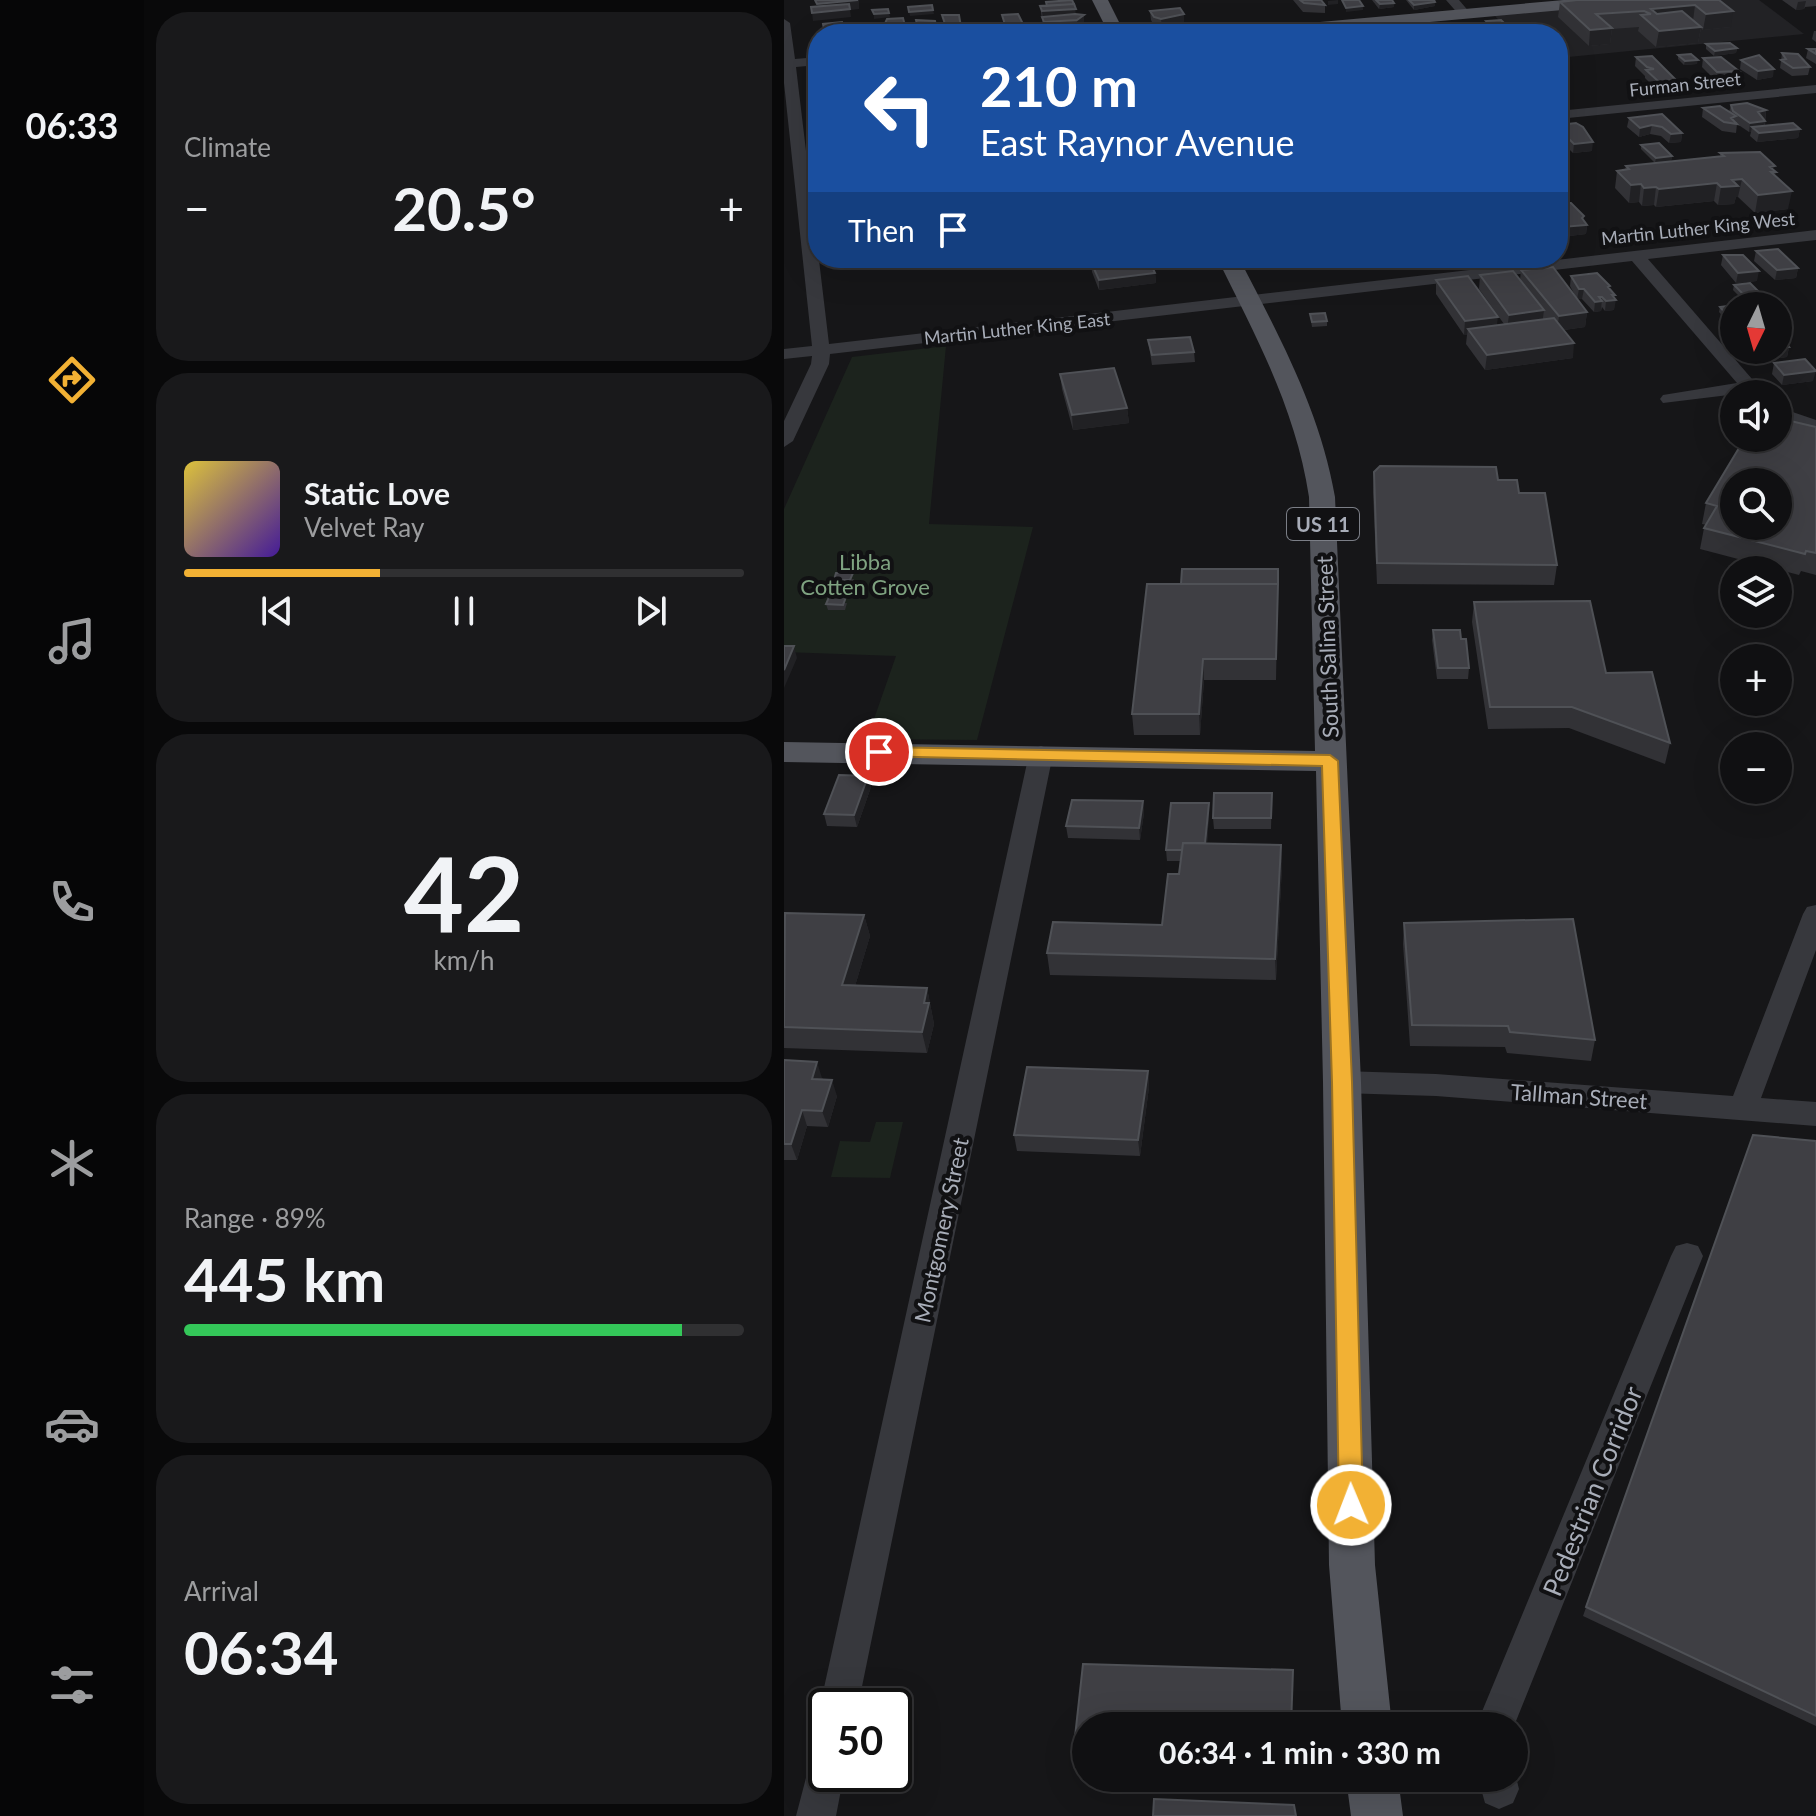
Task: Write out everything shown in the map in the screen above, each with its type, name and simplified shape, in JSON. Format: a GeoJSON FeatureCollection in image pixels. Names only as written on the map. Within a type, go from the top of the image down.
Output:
{"type":"FeatureCollection","features":[{"type":"Feature","properties":{"kind":"main road"},"geometry":{"type":"LineString","coordinates":[[1100,0],[1111,24]]}},
{"type":"Feature","properties":{"kind":"main road"},"geometry":{"type":"LineString","coordinates":[[1354,24],[1618,0]]}},
{"type":"Feature","properties":{"kind":"main road","name":"South Salina Street"},"geometry":{"type":"LineString","coordinates":[[1233,268],[1286,373],[1318,459],[1322,497],[1342,1082],[1352,1565],[1366,1712]]}},
{"type":"Feature","properties":{"kind":"main road"},"geometry":{"type":"LineString","coordinates":[[784,752],[1330,761]]}},
{"type":"Feature","properties":{"kind":"main road"},"geometry":{"type":"LineString","coordinates":[[1374,1792],[1377,1816]]}},
{"type":"Feature","properties":{"kind":"street"},"geometry":{"type":"LineString","coordinates":[[1452,0],[1465,14]]}},
{"type":"Feature","properties":{"kind":"street"},"geometry":{"type":"LineString","coordinates":[[784,23],[786,64],[808,244]]}},
{"type":"Feature","properties":{"kind":"street"},"geometry":{"type":"LineString","coordinates":[[786,64],[808,62]]}},
{"type":"Feature","properties":{"kind":"street","name":"Furman Street"},"geometry":{"type":"LineString","coordinates":[[1568,114],[1816,89]]}},
{"type":"Feature","properties":{"kind":"street","name":"Martin Luther King West"},"geometry":{"type":"LineString","coordinates":[[1568,263],[1816,235]]}},
{"type":"Feature","properties":{"kind":"street"},"geometry":{"type":"LineString","coordinates":[[1635,255],[1743,380]]}},
{"type":"Feature","properties":{"kind":"street"},"geometry":{"type":"LineString","coordinates":[[784,441],[820,364],[811,268]]}},
{"type":"Feature","properties":{"kind":"street","name":"Martin Luther King West"},"geometry":{"type":"LineString","coordinates":[[1250,302],[1529,268]]}},
{"type":"Feature","properties":{"kind":"street","name":"Martin Luther King East"},"geometry":{"type":"LineString","coordinates":[[784,354],[1250,302]]}},
{"type":"Feature","properties":{"kind":"street"},"geometry":{"type":"LineString","coordinates":[[1669,399],[1720,394]]}},
{"type":"Feature","properties":{"kind":"street"},"geometry":{"type":"LineString","coordinates":[[1792,418],[1816,426]]}},
{"type":"Feature","properties":{"kind":"street","name":"Montgomery Street"},"geometry":{"type":"LineString","coordinates":[[843,1688],[1041,754]]}},
{"type":"Feature","properties":{"kind":"street"},"geometry":{"type":"LineString","coordinates":[[1743,1109],[1816,914]]}},
{"type":"Feature","properties":{"kind":"street","name":"Tallman Street"},"geometry":{"type":"LineString","coordinates":[[1342,1082],[1436,1085],[1816,1114]]}},
{"type":"Feature","properties":{"kind":"street","name":"Pedestrian Corridor"},"geometry":{"type":"LineString","coordinates":[[1501,1712],[1687,1256]]}},
{"type":"Feature","properties":{"kind":"street"},"geometry":{"type":"LineString","coordinates":[[816,1816],[821,1792]]}},
{"type":"Feature","properties":{"kind":"shaded area"},"geometry":{"type":"Polygon","coordinates":[[[1666,0],[1759,0],[1804,34],[1568,57],[1568,24],[1503,24],[1494,15],[1666,0]]]}},
{"type":"Feature","properties":{"kind":"green space","name":"Libba Cotten Grove"},"geometry":{"type":"Polygon","coordinates":[[[946,346],[929,524],[1033,527],[977,740],[867,739],[896,656],[784,652],[784,509],[852,357],[946,346]]]}},
{"type":"Feature","properties":{"kind":"green space"},"geometry":{"type":"Polygon","coordinates":[[[876,1122],[903,1122],[890,1178],[831,1177],[840,1141],[870,1142],[876,1122]]]}},
{"type":"Feature","properties":{"kind":"building"},"geometry":{"type":"Polygon","coordinates":[[[815,0],[858,0],[817,4],[815,0]]]}},
{"type":"Feature","properties":{"kind":"building"},"geometry":{"type":"Polygon","coordinates":[[[1072,0],[1074,4],[1047,6],[1046,2],[1072,0]]]}},
{"type":"Feature","properties":{"kind":"building"},"geometry":{"type":"Polygon","coordinates":[[[1300,0],[1321,0],[1325,5],[1304,3],[1300,0]]]}},
{"type":"Feature","properties":{"kind":"building"},"geometry":{"type":"Polygon","coordinates":[[[1342,0],[1359,0],[1363,6],[1346,8],[1342,0]]]}},
{"type":"Feature","properties":{"kind":"building"},"geometry":{"type":"Polygon","coordinates":[[[1376,0],[1392,0],[1394,3],[1380,4],[1376,0]]]}},
{"type":"Feature","properties":{"kind":"building"},"geometry":{"type":"Polygon","coordinates":[[[1409,0],[1434,0],[1435,2],[1414,5],[1409,0]]]}},
{"type":"Feature","properties":{"kind":"building"},"geometry":{"type":"Polygon","coordinates":[[[1719,0],[1733,11],[1706,14],[1695,5],[1651,9],[1657,14],[1682,11],[1701,27],[1659,31],[1641,15],[1651,14],[1644,11],[1596,14],[1612,28],[1590,30],[1560,2],[1719,0]]]}},
{"type":"Feature","properties":{"kind":"building"},"geometry":{"type":"Polygon","coordinates":[[[849,4],[850,9],[812,13],[811,7],[849,4]]]}},
{"type":"Feature","properties":{"kind":"building"},"geometry":{"type":"Polygon","coordinates":[[[1074,4],[1076,9],[1042,11],[1040,6],[1074,4]]]}},
{"type":"Feature","properties":{"kind":"building"},"geometry":{"type":"Polygon","coordinates":[[[932,5],[933,10],[909,12],[908,7],[932,5]]]}},
{"type":"Feature","properties":{"kind":"building"},"geometry":{"type":"Polygon","coordinates":[[[1180,8],[1184,14],[1161,19],[1154,17],[1150,11],[1180,8]]]}},
{"type":"Feature","properties":{"kind":"building"},"geometry":{"type":"Polygon","coordinates":[[[888,9],[889,13],[874,14],[872,10],[888,9]]]}},
{"type":"Feature","properties":{"kind":"building"},"geometry":{"type":"Polygon","coordinates":[[[1018,14],[1023,24],[1005,24],[1002,15],[1018,14]]]}},
{"type":"Feature","properties":{"kind":"building"},"geometry":{"type":"Polygon","coordinates":[[[942,15],[959,15],[960,24],[945,24],[942,15]]]}},
{"type":"Feature","properties":{"kind":"building"},"geometry":{"type":"Polygon","coordinates":[[[1084,15],[1077,20],[1044,22],[1042,17],[1084,15]]]}},
{"type":"Feature","properties":{"kind":"building"},"geometry":{"type":"Polygon","coordinates":[[[903,18],[904,24],[885,24],[887,19],[903,18]]]}},
{"type":"Feature","properties":{"kind":"building"},"geometry":{"type":"Polygon","coordinates":[[[916,20],[935,21],[936,24],[917,24],[916,20]]]}},
{"type":"Feature","properties":{"kind":"building"},"geometry":{"type":"Polygon","coordinates":[[[1501,20],[1505,24],[1489,24],[1486,21],[1501,20]]]}},
{"type":"Feature","properties":{"kind":"building"},"geometry":{"type":"Polygon","coordinates":[[[1730,43],[1737,48],[1715,51],[1706,44],[1730,43]]]}},
{"type":"Feature","properties":{"kind":"building"},"geometry":{"type":"Polygon","coordinates":[[[1782,53],[1798,54],[1810,67],[1793,68],[1781,60],[1786,59],[1782,53]]]}},
{"type":"Feature","properties":{"kind":"building"},"geometry":{"type":"Polygon","coordinates":[[[1691,54],[1698,60],[1685,61],[1678,55],[1691,54]]]}},
{"type":"Feature","properties":{"kind":"building"},"geometry":{"type":"Polygon","coordinates":[[[1759,55],[1774,69],[1758,71],[1741,60],[1759,55]]]}},
{"type":"Feature","properties":{"kind":"building"},"geometry":{"type":"Polygon","coordinates":[[[1652,56],[1676,80],[1659,82],[1646,70],[1654,69],[1636,57],[1652,56]]]}},
{"type":"Feature","properties":{"kind":"building"},"geometry":{"type":"Polygon","coordinates":[[[1721,57],[1739,71],[1717,72],[1703,58],[1721,57]]]}},
{"type":"Feature","properties":{"kind":"building"},"geometry":{"type":"Polygon","coordinates":[[[1747,103],[1766,110],[1758,112],[1765,121],[1750,123],[1733,111],[1731,105],[1747,103]]]}},
{"type":"Feature","properties":{"kind":"building"},"geometry":{"type":"Polygon","coordinates":[[[1720,106],[1736,116],[1731,118],[1737,124],[1724,122],[1703,108],[1720,106]]]}},
{"type":"Feature","properties":{"kind":"building"},"geometry":{"type":"Polygon","coordinates":[[[1662,114],[1682,133],[1671,134],[1662,127],[1652,125],[1640,128],[1629,118],[1662,114]]]}},
{"type":"Feature","properties":{"kind":"building"},"geometry":{"type":"Polygon","coordinates":[[[1576,123],[1583,127],[1593,142],[1574,144],[1568,138],[1568,124],[1576,123]]]}},
{"type":"Feature","properties":{"kind":"building"},"geometry":{"type":"Polygon","coordinates":[[[1793,123],[1800,129],[1759,133],[1752,127],[1793,123]]]}},
{"type":"Feature","properties":{"kind":"building"},"geometry":{"type":"Polygon","coordinates":[[[1659,143],[1672,156],[1656,158],[1641,145],[1659,143]]]}},
{"type":"Feature","properties":{"kind":"building"},"geometry":{"type":"Polygon","coordinates":[[[1760,152],[1775,166],[1770,167],[1776,172],[1771,172],[1792,191],[1758,195],[1742,179],[1732,180],[1738,186],[1721,187],[1717,183],[1644,188],[1641,184],[1631,185],[1617,171],[1629,169],[1626,166],[1724,156],[1720,153],[1760,152]]]}},
{"type":"Feature","properties":{"kind":"building"},"geometry":{"type":"Polygon","coordinates":[[[1568,203],[1584,216],[1582,218],[1587,225],[1568,227],[1568,203]]]}},
{"type":"Feature","properties":{"kind":"building"},"geometry":{"type":"Polygon","coordinates":[[[1778,249],[1798,268],[1777,270],[1756,251],[1778,249]]]}},
{"type":"Feature","properties":{"kind":"building"},"geometry":{"type":"Polygon","coordinates":[[[1723,255],[1743,255],[1759,271],[1738,273],[1723,255]]]}},
{"type":"Feature","properties":{"kind":"building"},"geometry":{"type":"Polygon","coordinates":[[[1094,268],[1153,268],[1155,273],[1099,280],[1094,268]]]}},
{"type":"Feature","properties":{"kind":"building"},"geometry":{"type":"Polygon","coordinates":[[[1554,268],[1587,312],[1559,316],[1521,270],[1554,268]]]}},
{"type":"Feature","properties":{"kind":"building"},"geometry":{"type":"Polygon","coordinates":[[[1513,271],[1544,310],[1509,315],[1480,275],[1513,271]]]}},
{"type":"Feature","properties":{"kind":"building"},"geometry":{"type":"Polygon","coordinates":[[[1597,273],[1610,286],[1616,300],[1606,301],[1599,297],[1602,301],[1595,302],[1584,289],[1579,289],[1571,276],[1597,273]]]}},
{"type":"Feature","properties":{"kind":"building"},"geometry":{"type":"Polygon","coordinates":[[[1468,276],[1498,317],[1465,321],[1436,280],[1468,276]]]}},
{"type":"Feature","properties":{"kind":"building"},"geometry":{"type":"Polygon","coordinates":[[[1750,283],[1759,292],[1741,292],[1734,285],[1750,283]]]}},
{"type":"Feature","properties":{"kind":"building"},"geometry":{"type":"Polygon","coordinates":[[[1325,313],[1327,321],[1312,322],[1310,314],[1325,313]]]}},
{"type":"Feature","properties":{"kind":"building"},"geometry":{"type":"Polygon","coordinates":[[[1554,318],[1574,343],[1487,355],[1468,329],[1554,318]]]}},
{"type":"Feature","properties":{"kind":"building"},"geometry":{"type":"Polygon","coordinates":[[[1190,337],[1194,352],[1152,355],[1148,340],[1190,337]]]}},
{"type":"Feature","properties":{"kind":"building"},"geometry":{"type":"Polygon","coordinates":[[[1805,359],[1816,371],[1784,375],[1775,364],[1792,364],[1792,361],[1805,359]]]}},
{"type":"Feature","properties":{"kind":"building"},"geometry":{"type":"Polygon","coordinates":[[[1114,368],[1127,408],[1072,415],[1060,374],[1114,368]]]}},
{"type":"Feature","properties":{"kind":"building"},"geometry":{"type":"Polygon","coordinates":[[[1792,421],[1816,427],[1816,553],[1806,551],[1805,554],[1751,540],[1792,540],[1792,468],[1727,468],[1737,452],[1792,452],[1792,421]]]}},
{"type":"Feature","properties":{"kind":"building"},"geometry":{"type":"Polygon","coordinates":[[[1380,466],[1496,467],[1498,480],[1517,480],[1519,493],[1545,493],[1557,565],[1377,563],[1374,472],[1380,466]]]}},
{"type":"Feature","properties":{"kind":"building"},"geometry":{"type":"Polygon","coordinates":[[[1720,480],[1720,532],[1704,528],[1717,506],[1706,503],[1720,480]]]}},
{"type":"Feature","properties":{"kind":"building"},"geometry":{"type":"Polygon","coordinates":[[[1182,569],[1278,569],[1278,584],[1181,584],[1182,569]]]}},
{"type":"Feature","properties":{"kind":"building"},"geometry":{"type":"Polygon","coordinates":[[[836,573],[853,573],[850,580],[834,580],[836,573]]]}},
{"type":"Feature","properties":{"kind":"building"},"geometry":{"type":"Polygon","coordinates":[[[1147,584],[1278,584],[1276,659],[1203,659],[1199,714],[1132,714],[1147,584]]]}},
{"type":"Feature","properties":{"kind":"building"},"geometry":{"type":"Polygon","coordinates":[[[829,597],[846,597],[843,605],[826,604],[829,597]]]}},
{"type":"Feature","properties":{"kind":"building"},"geometry":{"type":"Polygon","coordinates":[[[1590,601],[1606,673],[1652,672],[1670,743],[1572,707],[1490,707],[1474,602],[1590,601]]]}},
{"type":"Feature","properties":{"kind":"building"},"geometry":{"type":"Polygon","coordinates":[[[1433,630],[1460,630],[1461,639],[1466,639],[1469,668],[1438,668],[1433,630]]]}},
{"type":"Feature","properties":{"kind":"building"},"geometry":{"type":"Polygon","coordinates":[[[784,646],[794,646],[784,670],[784,646]]]}},
{"type":"Feature","properties":{"kind":"building"},"geometry":{"type":"Polygon","coordinates":[[[839,775],[868,776],[854,815],[824,814],[839,775]]]}},
{"type":"Feature","properties":{"kind":"building"},"geometry":{"type":"Polygon","coordinates":[[[1214,793],[1272,793],[1271,818],[1213,818],[1214,793]]]}},
{"type":"Feature","properties":{"kind":"building"},"geometry":{"type":"Polygon","coordinates":[[[1072,800],[1143,801],[1139,828],[1066,826],[1072,800]]]}},
{"type":"Feature","properties":{"kind":"building"},"geometry":{"type":"Polygon","coordinates":[[[1171,803],[1209,803],[1205,843],[1183,843],[1182,850],[1166,850],[1171,803]]]}},
{"type":"Feature","properties":{"kind":"building"},"geometry":{"type":"Polygon","coordinates":[[[1183,843],[1281,845],[1275,959],[1047,953],[1053,922],[1162,925],[1168,874],[1179,874],[1183,843]]]}},
{"type":"Feature","properties":{"kind":"building"},"geometry":{"type":"Polygon","coordinates":[[[785,913],[864,915],[842,985],[927,988],[924,1003],[929,1003],[922,1032],[784,1027],[785,913]]]}},
{"type":"Feature","properties":{"kind":"building"},"geometry":{"type":"Polygon","coordinates":[[[1573,919],[1595,1040],[1510,1032],[1508,1026],[1412,1025],[1404,923],[1573,919]]]}},
{"type":"Feature","properties":{"kind":"building"},"geometry":{"type":"Polygon","coordinates":[[[784,1060],[817,1062],[812,1079],[832,1080],[822,1111],[802,1110],[791,1144],[784,1144],[784,1060]]]}},
{"type":"Feature","properties":{"kind":"building"},"geometry":{"type":"Polygon","coordinates":[[[1027,1067],[1148,1071],[1138,1140],[1014,1135],[1027,1067]]]}},
{"type":"Feature","properties":{"kind":"building"},"geometry":{"type":"Polygon","coordinates":[[[1753,1135],[1816,1141],[1816,1716],[1586,1607],[1753,1135]]]}},
{"type":"Feature","properties":{"kind":"building"},"geometry":{"type":"Polygon","coordinates":[[[1083,1664],[1293,1670],[1292,1712],[1078,1712],[1083,1664]]]}},
{"type":"Feature","properties":{"kind":"building"},"geometry":{"type":"Polygon","coordinates":[[[1154,1799],[1294,1805],[1296,1816],[1153,1816],[1154,1799]]]}},
{"type":"Feature","properties":{"kind":"route"},"geometry":{"type":"LineString","coordinates":[[879,752],[1330,761],[1342,1082],[1351,1505]]}}]}
